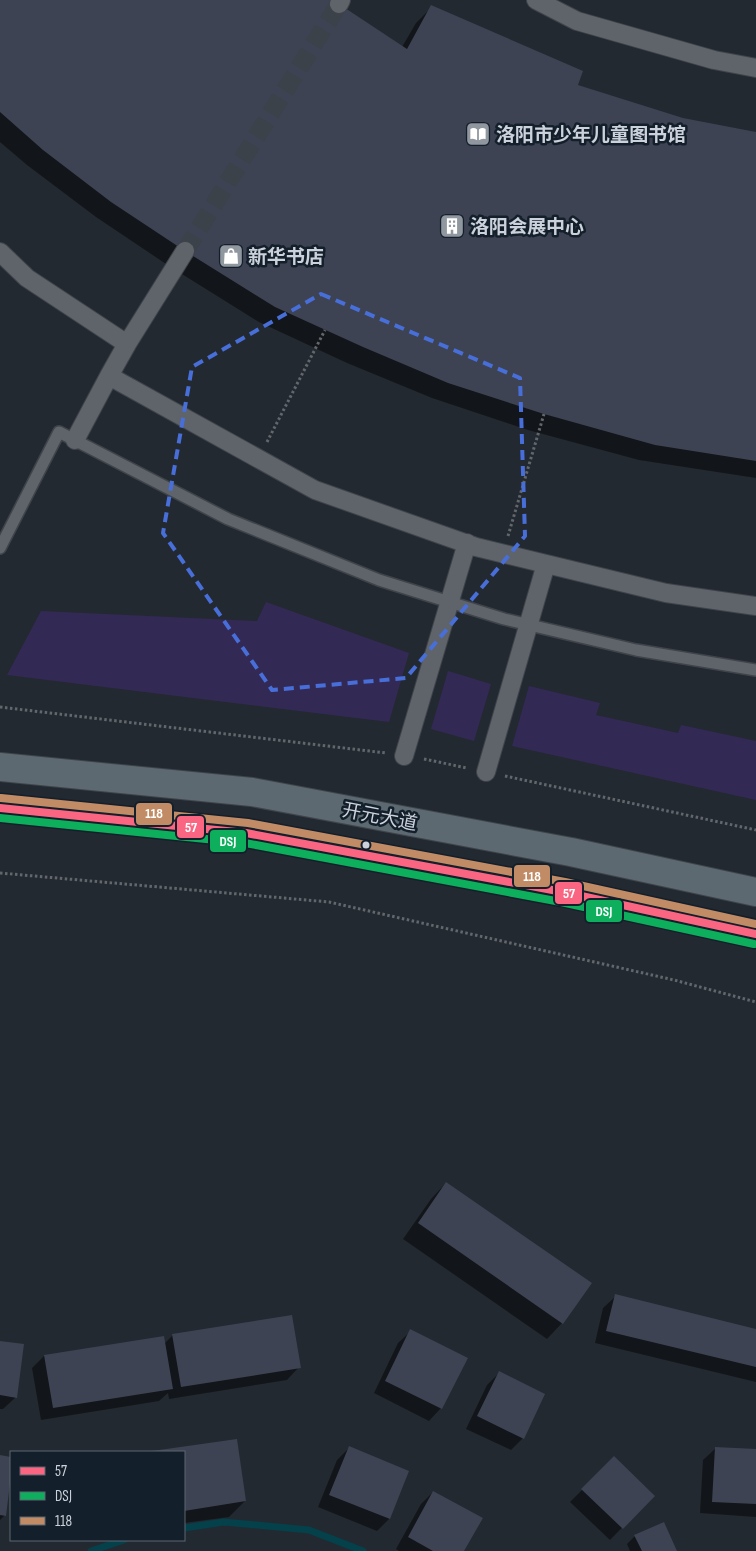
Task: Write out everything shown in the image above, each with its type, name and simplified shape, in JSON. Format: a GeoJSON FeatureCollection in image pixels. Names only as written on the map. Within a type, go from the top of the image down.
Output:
{"type":"FeatureCollection","features":[{"type":"Feature","properties":{"kind":"main road","name":"开元大道"},"geometry":{"type":"LineString","coordinates":[[0,767],[252,792],[571,852],[756,892]]}},
{"type":"Feature","properties":{"kind":"main road"},"geometry":{"type":"LineString","coordinates":[[0,808],[246,832],[563,892],[756,934]]}},
{"type":"Feature","properties":{"kind":"street"},"geometry":{"type":"LineString","coordinates":[[536,0],[577,21],[714,60],[756,68]]}},
{"type":"Feature","properties":{"kind":"street"},"geometry":{"type":"LineString","coordinates":[[75,440],[127,344],[185,251]]}},
{"type":"Feature","properties":{"kind":"street"},"geometry":{"type":"LineString","coordinates":[[0,252],[27,278],[127,344]]}},
{"type":"Feature","properties":{"kind":"street"},"geometry":{"type":"LineString","coordinates":[[109,376],[315,490],[467,543],[503,553],[666,594],[756,606]]}},
{"type":"Feature","properties":{"kind":"street"},"geometry":{"type":"LineString","coordinates":[[404,756],[467,543]]}},
{"type":"Feature","properties":{"kind":"street"},"geometry":{"type":"LineString","coordinates":[[486,772],[546,564]]}},
{"type":"Feature","properties":{"kind":"lane"},"geometry":{"type":"LineString","coordinates":[[0,548],[59,432],[228,519],[379,580],[528,625],[636,650],[756,670]]}},
{"type":"Feature","properties":{"kind":"path"},"geometry":{"type":"LineString","coordinates":[[258,458],[326,330]]}},
{"type":"Feature","properties":{"kind":"path"},"geometry":{"type":"LineString","coordinates":[[503,553],[544,414]]}},
{"type":"Feature","properties":{"kind":"path"},"geometry":{"type":"LineString","coordinates":[[0,707],[418,757],[756,830]]}},
{"type":"Feature","properties":{"kind":"path"},"geometry":{"type":"LineString","coordinates":[[0,873],[329,902],[674,980],[756,1002]]}},
{"type":"Feature","properties":{"kind":"highlighted area"},"geometry":{"type":"Polygon","coordinates":[[[321,294],[520,378],[525,536],[406,678],[272,690],[163,533],[192,367],[321,294]]]}},
{"type":"Feature","properties":{"kind":"shaded area"},"geometry":{"type":"Polygon","coordinates":[[[266,602],[409,653],[389,722],[7,675],[41,611],[257,621],[266,602]]]}},
{"type":"Feature","properties":{"kind":"shaded area"},"geometry":{"type":"Polygon","coordinates":[[[448,671],[491,684],[474,741],[431,729],[448,671]]]}},
{"type":"Feature","properties":{"kind":"shaded area"},"geometry":{"type":"Polygon","coordinates":[[[529,686],[600,703],[596,715],[678,733],[681,725],[756,741],[756,800],[512,746],[529,686]]]}},
{"type":"Feature","properties":{"kind":"building","name":"洛阳会展中心"},"geometry":{"type":"Polygon","coordinates":[[[0,0],[333,0],[407,49],[431,5],[583,71],[578,85],[683,118],[756,132],[756,461],[655,445],[544,414],[448,383],[275,307],[111,202],[43,150],[0,112],[0,0]]]}},
{"type":"Feature","properties":{"kind":"building"},"geometry":{"type":"Polygon","coordinates":[[[446,1182],[592,1283],[563,1324],[418,1223],[446,1182]]]}},
{"type":"Feature","properties":{"kind":"building"},"geometry":{"type":"Polygon","coordinates":[[[615,1294],[756,1329],[756,1367],[606,1331],[615,1294]]]}},
{"type":"Feature","properties":{"kind":"building"},"geometry":{"type":"Polygon","coordinates":[[[292,1315],[301,1368],[181,1387],[172,1334],[292,1315]]]}},
{"type":"Feature","properties":{"kind":"building"},"geometry":{"type":"Polygon","coordinates":[[[410,1329],[468,1358],[442,1409],[385,1381],[410,1329]]]}},
{"type":"Feature","properties":{"kind":"building"},"geometry":{"type":"Polygon","coordinates":[[[164,1336],[173,1389],[53,1408],[44,1355],[164,1336]]]}},
{"type":"Feature","properties":{"kind":"building"},"geometry":{"type":"Polygon","coordinates":[[[0,1341],[24,1344],[17,1398],[0,1395],[0,1341]]]}},
{"type":"Feature","properties":{"kind":"building"},"geometry":{"type":"Polygon","coordinates":[[[499,1371],[545,1394],[524,1439],[477,1416],[499,1371]]]}},
{"type":"Feature","properties":{"kind":"building"},"geometry":{"type":"Polygon","coordinates":[[[237,1439],[246,1501],[185,1511],[185,1451],[152,1451],[237,1439]]]}},
{"type":"Feature","properties":{"kind":"building"},"geometry":{"type":"Polygon","coordinates":[[[349,1446],[409,1471],[390,1519],[329,1495],[349,1446]]]}},
{"type":"Feature","properties":{"kind":"building"},"geometry":{"type":"Polygon","coordinates":[[[715,1447],[756,1449],[756,1504],[712,1502],[715,1447]]]}},
{"type":"Feature","properties":{"kind":"building"},"geometry":{"type":"Polygon","coordinates":[[[0,1455],[10,1457],[10,1483],[6,1516],[0,1515],[0,1455]]]}},
{"type":"Feature","properties":{"kind":"building"},"geometry":{"type":"Polygon","coordinates":[[[614,1456],[655,1496],[623,1529],[581,1489],[614,1456]]]}},
{"type":"Feature","properties":{"kind":"building"},"geometry":{"type":"Polygon","coordinates":[[[433,1491],[483,1518],[464,1551],[433,1551],[408,1537],[433,1491]]]}},
{"type":"Feature","properties":{"kind":"building"},"geometry":{"type":"Polygon","coordinates":[[[664,1522],[677,1551],[642,1551],[634,1535],[664,1522]]]}},
{"type":"Feature","properties":{"kind":"waterway"},"geometry":{"type":"LineString","coordinates":[[185,1528],[224,1522],[309,1530],[363,1551]]}},
{"type":"Feature","properties":{"kind":"waterway"},"geometry":{"type":"LineString","coordinates":[[91,1551],[121,1541]]}},
{"type":"Feature","properties":{"kind":"tunnel"},"geometry":{"type":"LineString","coordinates":[[185,251],[339,4]]}},
{"type":"Feature","properties":{"kind":"transit line","name":"118"},"geometry":{"type":"LineString","coordinates":[[1,798],[248,823],[565,882],[756,924]]}},
{"type":"Feature","properties":{"kind":"transit line","name":"57"},"geometry":{"type":"LineString","coordinates":[[0,808],[246,833],[563,892],[756,934]]}},
{"type":"Feature","properties":{"kind":"transit line","name":"DSJ"},"geometry":{"type":"LineString","coordinates":[[0,818],[245,843],[561,902],[754,944]]}},
{"type":"Feature","properties":{"kind":"place","name":"洛阳市少年儿童图书馆"},"geometry":{"type":"Point","coordinates":[478,134]}},
{"type":"Feature","properties":{"kind":"place","name":"洛阳会展中心"},"geometry":{"type":"Point","coordinates":[452,226]}},
{"type":"Feature","properties":{"kind":"place","name":"新华书店"},"geometry":{"type":"Point","coordinates":[231,256]}}]}
